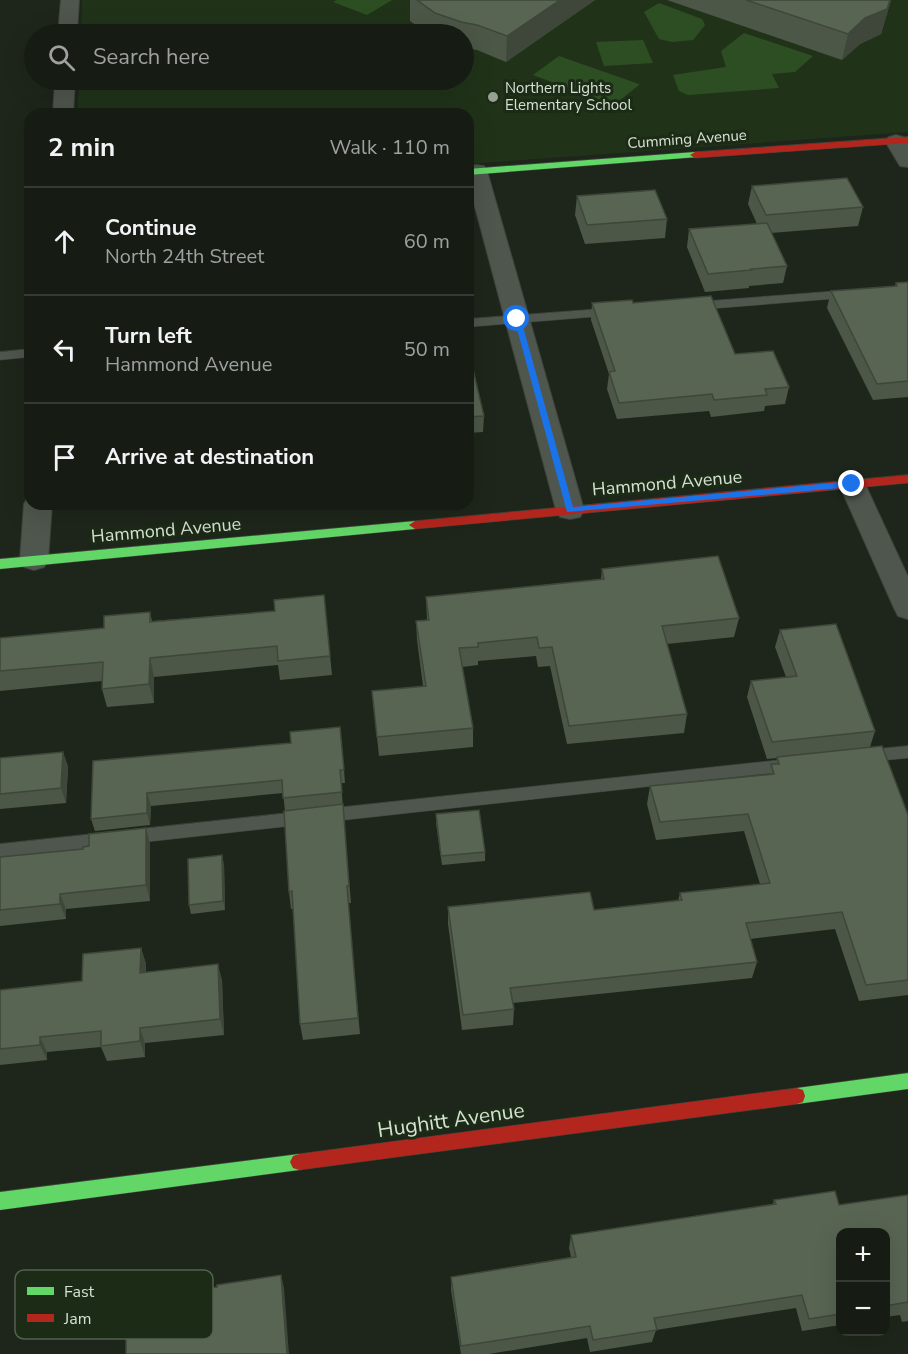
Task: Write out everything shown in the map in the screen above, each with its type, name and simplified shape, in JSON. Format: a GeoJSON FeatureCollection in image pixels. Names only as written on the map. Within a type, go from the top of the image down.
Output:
{"type":"FeatureCollection","features":[{"type":"Feature","properties":{"kind":"street"},"geometry":{"type":"LineString","coordinates":[[69,24],[70,0]]}},
{"type":"Feature","properties":{"kind":"street"},"geometry":{"type":"LineString","coordinates":[[63,108],[64,90]]}},
{"type":"Feature","properties":{"kind":"street"},"geometry":{"type":"LineString","coordinates":[[902,141],[908,161]]}},
{"type":"Feature","properties":{"kind":"street","name":"Cumming Avenue"},"geometry":{"type":"LineString","coordinates":[[474,171],[902,141]]}},
{"type":"Feature","properties":{"kind":"street"},"geometry":{"type":"LineString","coordinates":[[474,178],[517,319],[570,510]]}},
{"type":"Feature","properties":{"kind":"street","name":"Hammond Avenue"},"geometry":{"type":"LineString","coordinates":[[0,564],[908,478]]}},
{"type":"Feature","properties":{"kind":"street"},"geometry":{"type":"LineString","coordinates":[[852,484],[908,608]]}},
{"type":"Feature","properties":{"kind":"street"},"geometry":{"type":"LineString","coordinates":[[34,560],[38,510]]}},
{"type":"Feature","properties":{"kind":"street","name":"Hughitt Avenue"},"geometry":{"type":"LineString","coordinates":[[0,1201],[908,1081]]}},
{"type":"Feature","properties":{"kind":"lane"},"geometry":{"type":"LineString","coordinates":[[683,306],[861,293]]}},
{"type":"Feature","properties":{"kind":"lane"},"geometry":{"type":"LineString","coordinates":[[474,323],[624,311]]}},
{"type":"Feature","properties":{"kind":"lane"},"geometry":{"type":"LineString","coordinates":[[0,356],[24,354]]}},
{"type":"Feature","properties":{"kind":"lane"},"geometry":{"type":"LineString","coordinates":[[849,758],[908,752]]}},
{"type":"Feature","properties":{"kind":"lane"},"geometry":{"type":"LineString","coordinates":[[0,851],[802,763]]}},
{"type":"Feature","properties":{"kind":"shaded area","name":"Northern Lights Elementary School"},"geometry":{"type":"Polygon","coordinates":[[[82,0],[908,0],[908,132],[474,164],[474,108],[77,108],[78,90],[474,90],[474,24],[81,24],[82,0]]]}},
{"type":"Feature","properties":{"kind":"shaded area"},"geometry":{"type":"Polygon","coordinates":[[[337,0],[392,0],[367,15],[333,2],[337,0]]]}},
{"type":"Feature","properties":{"kind":"shaded area"},"geometry":{"type":"Polygon","coordinates":[[[659,3],[702,19],[705,25],[693,40],[672,42],[659,39],[644,12],[659,3]]]}},
{"type":"Feature","properties":{"kind":"shaded area"},"geometry":{"type":"Polygon","coordinates":[[[744,33],[813,56],[795,72],[772,74],[779,88],[688,95],[679,91],[673,75],[726,67],[721,51],[744,33]]]}},
{"type":"Feature","properties":{"kind":"shaded area"},"geometry":{"type":"Polygon","coordinates":[[[643,40],[653,63],[604,66],[596,42],[643,40]]]}},
{"type":"Feature","properties":{"kind":"shaded area"},"geometry":{"type":"Polygon","coordinates":[[[559,56],[639,85],[614,105],[533,75],[559,56]]]}},
{"type":"Feature","properties":{"kind":"building"},"geometry":{"type":"Polygon","coordinates":[[[417,0],[560,0],[507,36],[435,13],[417,0]]]}},
{"type":"Feature","properties":{"kind":"building"},"geometry":{"type":"Polygon","coordinates":[[[746,0],[890,0],[887,9],[865,18],[848,34],[746,0]]]}},
{"type":"Feature","properties":{"kind":"building"},"geometry":{"type":"Polygon","coordinates":[[[847,178],[863,207],[766,215],[752,186],[847,178]]]}},
{"type":"Feature","properties":{"kind":"building"},"geometry":{"type":"Polygon","coordinates":[[[655,190],[667,219],[587,225],[577,196],[655,190]]]}},
{"type":"Feature","properties":{"kind":"building"},"geometry":{"type":"Polygon","coordinates":[[[767,223],[787,266],[708,274],[689,229],[767,223]]]}},
{"type":"Feature","properties":{"kind":"building"},"geometry":{"type":"Polygon","coordinates":[[[908,282],[908,381],[877,384],[831,291],[897,286],[896,283],[908,282]]]}},
{"type":"Feature","properties":{"kind":"building"},"geometry":{"type":"Polygon","coordinates":[[[711,296],[735,354],[773,351],[789,387],[765,389],[767,395],[714,400],[712,394],[619,403],[609,372],[615,371],[592,303],[632,300],[633,303],[711,296]]]}},
{"type":"Feature","properties":{"kind":"building"},"geometry":{"type":"Polygon","coordinates":[[[474,374],[484,416],[474,417],[474,374]]]}},
{"type":"Feature","properties":{"kind":"building"},"geometry":{"type":"Polygon","coordinates":[[[718,556],[739,618],[662,626],[687,714],[569,726],[552,647],[539,648],[537,637],[478,643],[478,647],[459,648],[473,728],[377,737],[372,691],[426,686],[416,621],[429,620],[426,597],[604,579],[602,569],[718,556]]]}},
{"type":"Feature","properties":{"kind":"building"},"geometry":{"type":"Polygon","coordinates":[[[324,595],[330,656],[278,661],[277,646],[150,658],[149,684],[102,689],[103,662],[0,671],[0,638],[104,628],[104,616],[150,612],[150,622],[275,611],[274,600],[324,595]]]}},
{"type":"Feature","properties":{"kind":"building"},"geometry":{"type":"Polygon","coordinates":[[[836,624],[875,731],[772,742],[751,681],[797,676],[780,630],[836,624]]]}},
{"type":"Feature","properties":{"kind":"building"},"geometry":{"type":"Polygon","coordinates":[[[340,727],[344,770],[340,770],[342,792],[283,798],[282,780],[147,793],[147,813],[91,819],[93,761],[291,743],[290,732],[340,727]]]}},
{"type":"Feature","properties":{"kind":"building"},"geometry":{"type":"Polygon","coordinates":[[[882,746],[908,815],[908,980],[866,985],[842,912],[746,923],[757,962],[510,988],[514,1009],[463,1015],[448,907],[590,892],[594,910],[682,900],[680,893],[770,883],[748,814],[660,822],[650,786],[774,774],[771,764],[779,764],[777,757],[882,746]]]}},
{"type":"Feature","properties":{"kind":"building"},"geometry":{"type":"Polygon","coordinates":[[[63,752],[61,788],[0,794],[0,758],[63,752]]]}},
{"type":"Feature","properties":{"kind":"building"},"geometry":{"type":"Polygon","coordinates":[[[343,804],[358,1018],[300,1024],[292,891],[289,892],[284,811],[343,804]]]}},
{"type":"Feature","properties":{"kind":"building"},"geometry":{"type":"Polygon","coordinates":[[[479,810],[485,852],[441,856],[436,814],[479,810]]]}},
{"type":"Feature","properties":{"kind":"building"},"geometry":{"type":"Polygon","coordinates":[[[146,828],[146,885],[60,894],[60,904],[0,910],[0,857],[83,849],[89,846],[89,834],[146,828]]]}},
{"type":"Feature","properties":{"kind":"building"},"geometry":{"type":"Polygon","coordinates":[[[222,855],[223,901],[189,905],[188,859],[222,855]]]}},
{"type":"Feature","properties":{"kind":"building"},"geometry":{"type":"Polygon","coordinates":[[[141,948],[140,973],[218,964],[220,1019],[140,1028],[140,1041],[101,1046],[101,1031],[40,1037],[40,1045],[0,1049],[0,990],[82,981],[83,954],[141,948]]]}},
{"type":"Feature","properties":{"kind":"building"},"geometry":{"type":"Polygon","coordinates":[[[835,1191],[839,1205],[908,1195],[908,1302],[890,1305],[890,1228],[836,1228],[836,1315],[809,1319],[802,1295],[654,1318],[657,1330],[593,1340],[590,1326],[461,1346],[451,1277],[576,1257],[571,1235],[776,1204],[774,1200],[835,1191]]]}},
{"type":"Feature","properties":{"kind":"building"},"geometry":{"type":"Polygon","coordinates":[[[281,1275],[287,1354],[126,1354],[126,1339],[213,1339],[213,1288],[217,1285],[281,1275]]]}},
{"type":"Feature","properties":{"kind":"traffic: fast"},"geometry":{"type":"LineString","coordinates":[[474,172],[695,155]]}},
{"type":"Feature","properties":{"kind":"traffic: fast"},"geometry":{"type":"LineString","coordinates":[[0,564],[415,525]]}},
{"type":"Feature","properties":{"kind":"traffic: fast"},"geometry":{"type":"LineString","coordinates":[[797,1096],[908,1081]]}},
{"type":"Feature","properties":{"kind":"traffic: fast"},"geometry":{"type":"LineString","coordinates":[[0,1201],[299,1162]]}},
{"type":"Feature","properties":{"kind":"traffic: jam"},"geometry":{"type":"LineString","coordinates":[[695,155],[908,140]]}},
{"type":"Feature","properties":{"kind":"traffic: jam"},"geometry":{"type":"LineString","coordinates":[[415,525],[908,479]]}},
{"type":"Feature","properties":{"kind":"traffic: jam"},"geometry":{"type":"LineString","coordinates":[[299,1162],[797,1096]]}},
{"type":"Feature","properties":{"kind":"place","name":"Northern Lights Elementary School"},"geometry":{"type":"Point","coordinates":[493,97]}},
{"type":"Feature","properties":{"kind":"route"},"geometry":{"type":"LineString","coordinates":[[517,319],[570,510],[852,484]]}}]}
